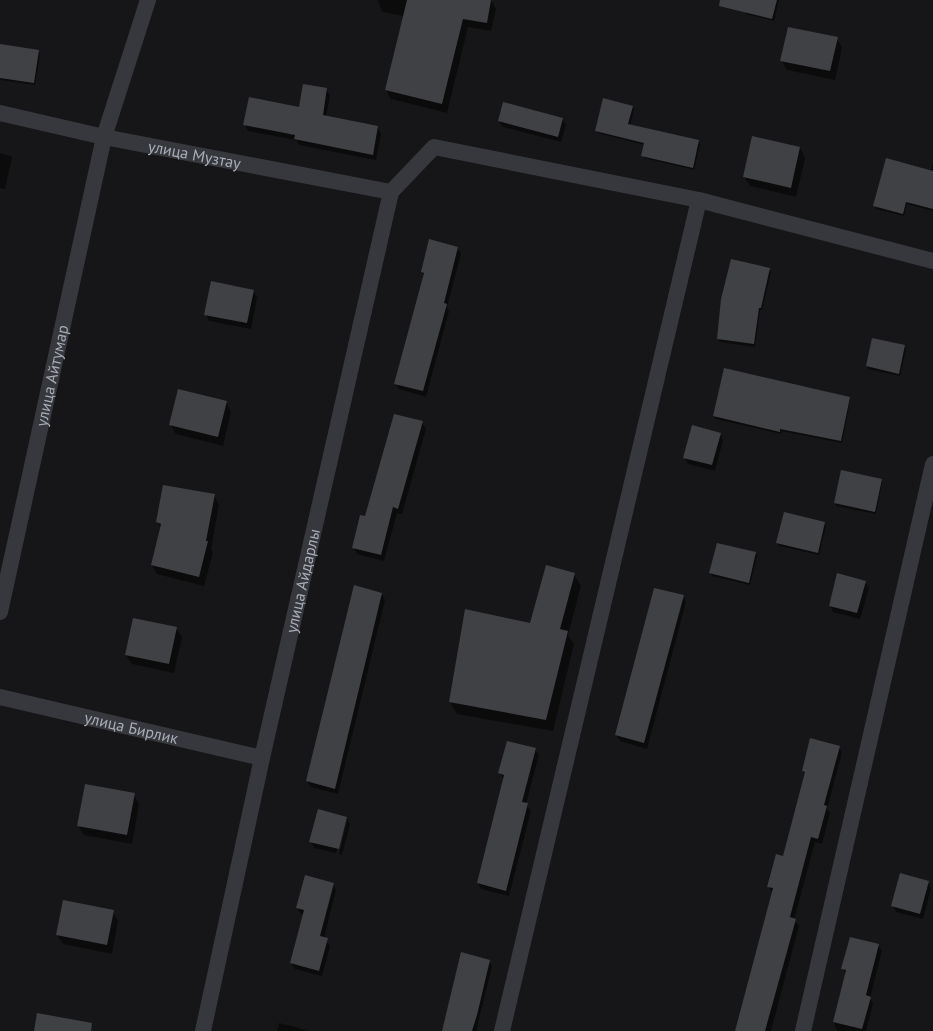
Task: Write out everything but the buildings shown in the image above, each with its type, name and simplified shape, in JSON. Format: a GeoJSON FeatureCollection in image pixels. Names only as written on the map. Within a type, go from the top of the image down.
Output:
{"type":"FeatureCollection","features":[{"type":"Feature","properties":{"kind":"street","name":"улица Айтумар"},"geometry":{"type":"LineString","coordinates":[[0,612],[104,137],[148,0]]}},
{"type":"Feature","properties":{"kind":"street","name":"улица Музтау"},"geometry":{"type":"LineString","coordinates":[[0,113],[104,137],[390,192]]}},
{"type":"Feature","properties":{"kind":"street"},"geometry":{"type":"LineString","coordinates":[[390,192],[434,147],[699,200],[933,261]]}},
{"type":"Feature","properties":{"kind":"street","name":"улица Айдарлы"},"geometry":{"type":"LineString","coordinates":[[203,1031],[262,758],[390,192]]}},
{"type":"Feature","properties":{"kind":"street"},"geometry":{"type":"LineString","coordinates":[[502,1031],[699,200]]}},
{"type":"Feature","properties":{"kind":"street"},"geometry":{"type":"LineString","coordinates":[[803,1031],[933,464]]}},
{"type":"Feature","properties":{"kind":"street","name":"улица Бирлик"},"geometry":{"type":"LineString","coordinates":[[0,696],[262,758]]}}]}
